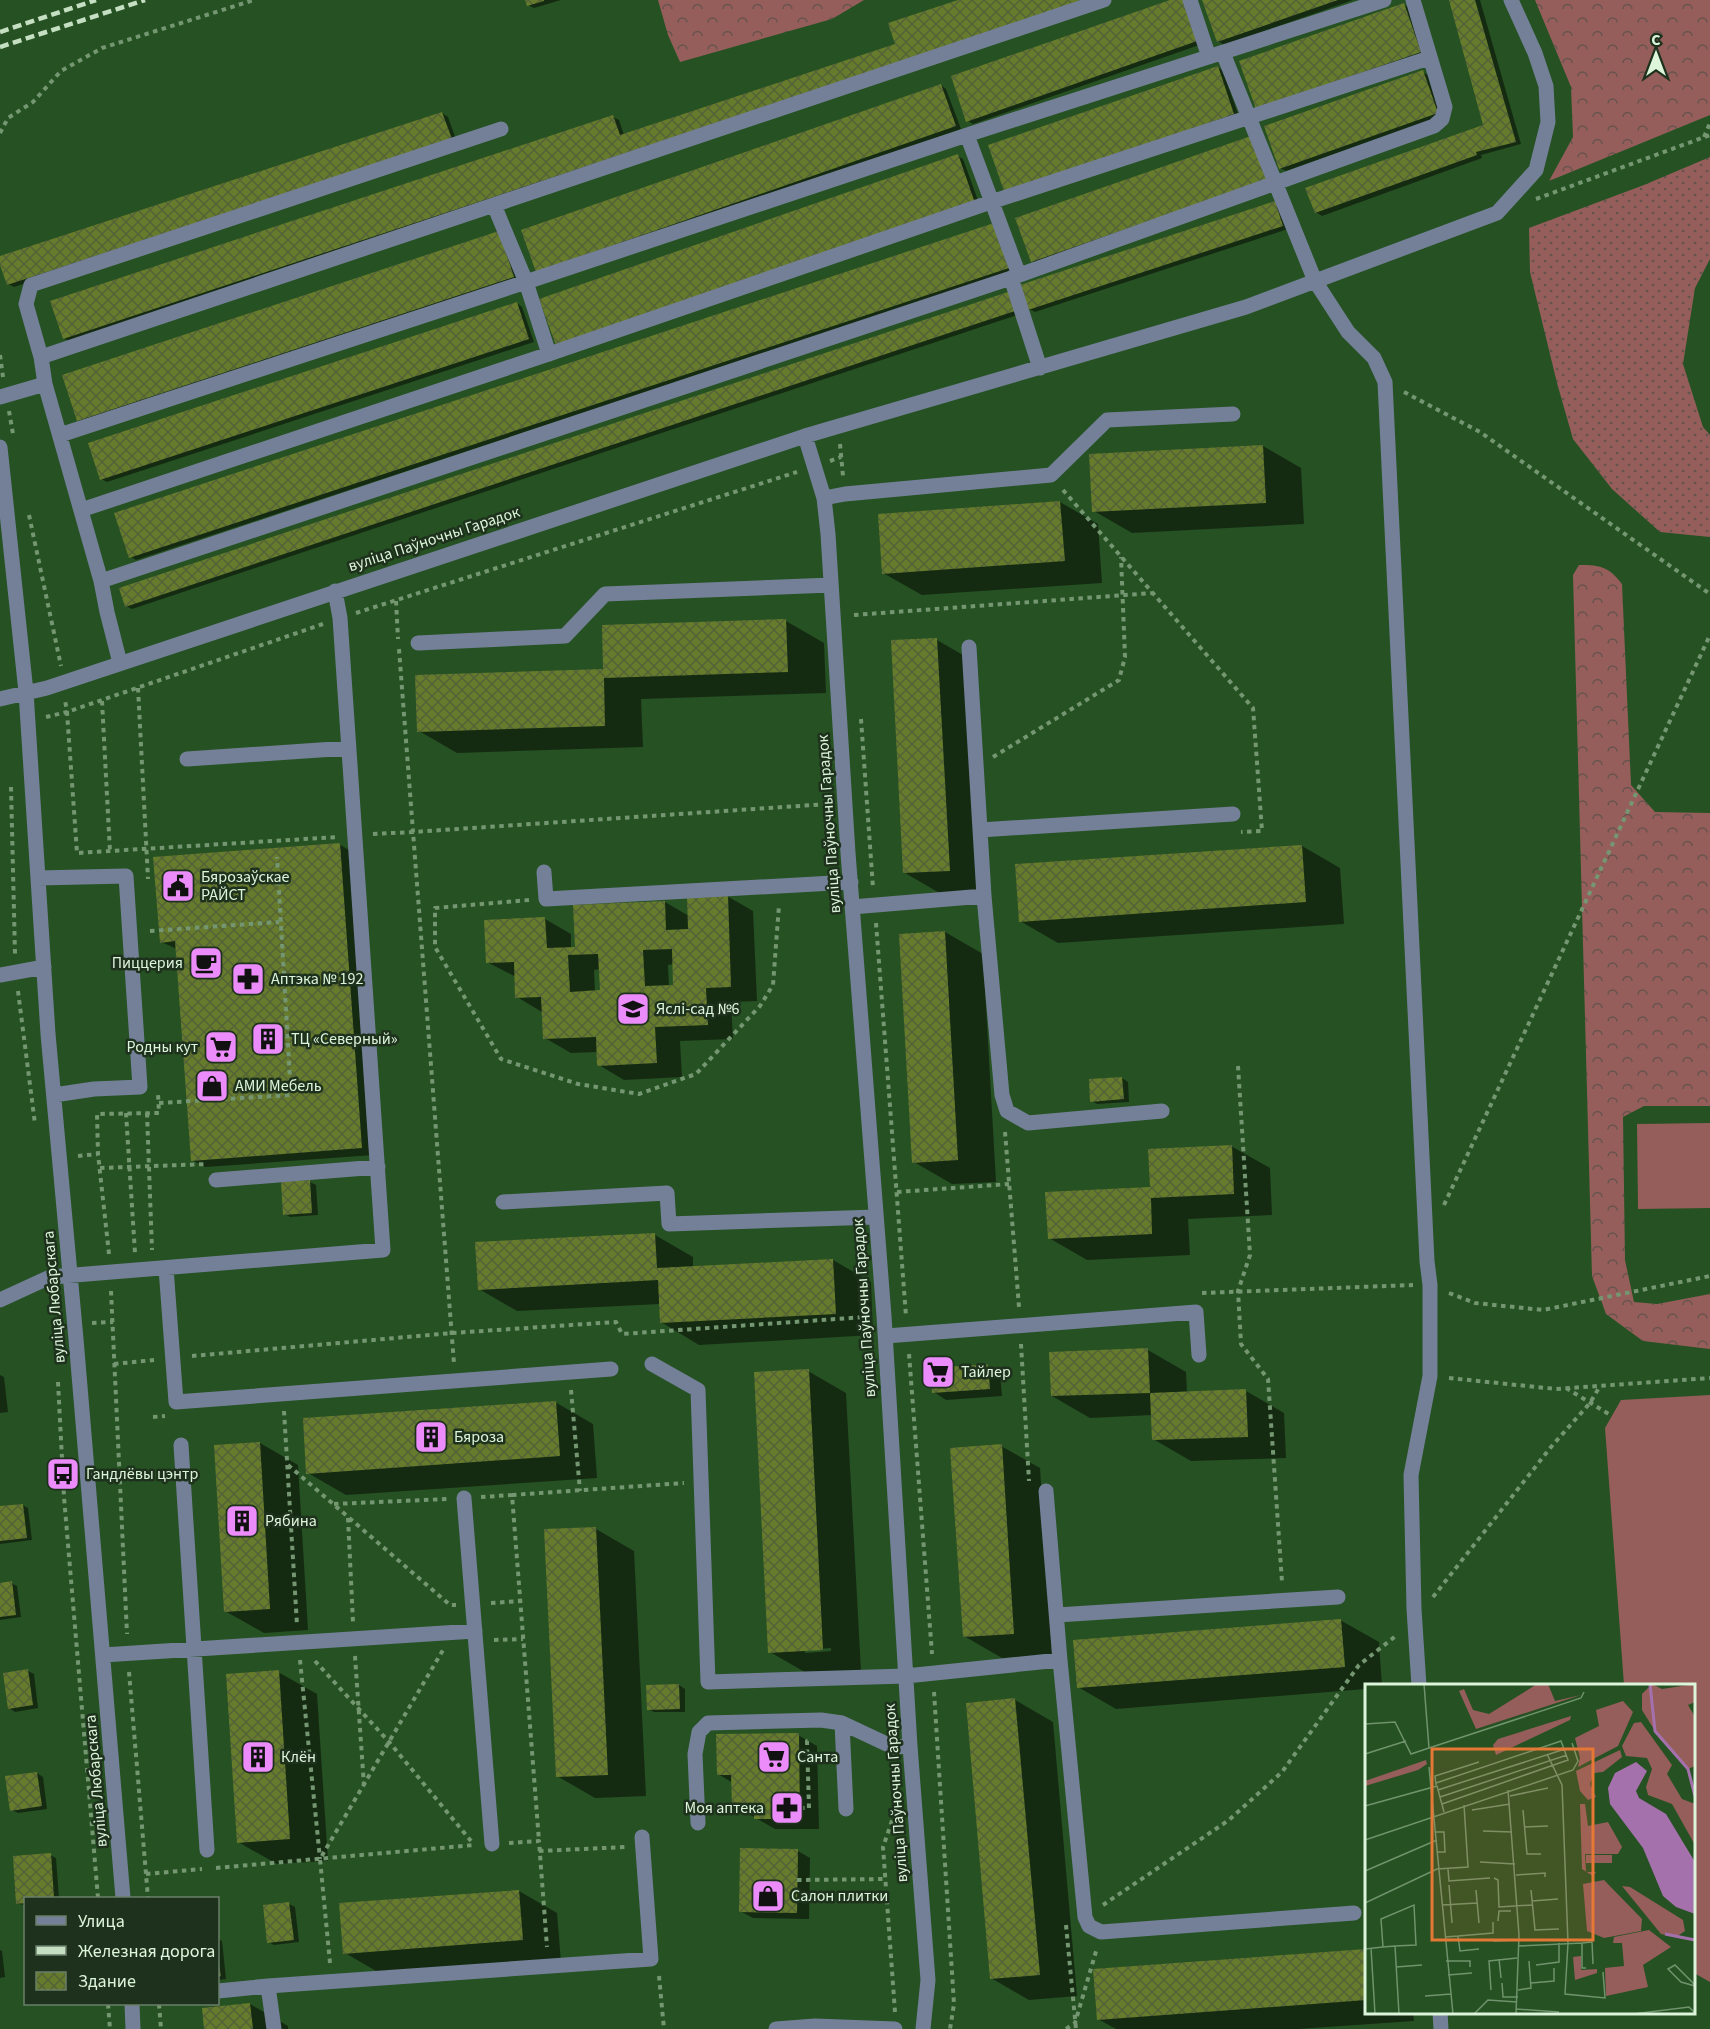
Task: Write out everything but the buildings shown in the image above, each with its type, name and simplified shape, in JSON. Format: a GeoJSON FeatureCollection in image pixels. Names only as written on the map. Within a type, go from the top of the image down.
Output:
{"type":"FeatureCollection","features":[{"type":"Feature","properties":{"kind":"street"},"geometry":{"type":"LineString","coordinates":[[41,357],[1104,0]]}},
{"type":"Feature","properties":{"kind":"street"},"geometry":{"type":"LineString","coordinates":[[1190,0],[1249,118],[1315,281],[1348,332],[1374,358],[1385,382],[1430,1285],[1430,1376],[1411,1475],[1419,1684]]}},
{"type":"Feature","properties":{"kind":"street"},"geometry":{"type":"LineString","coordinates":[[60,435],[967,135],[1384,0]]}},
{"type":"Feature","properties":{"kind":"street"},"geometry":{"type":"LineString","coordinates":[[101,581],[1015,276],[1434,126],[1442,119],[1445,107],[1413,0]]}},
{"type":"Feature","properties":{"kind":"street"},"geometry":{"type":"LineString","coordinates":[[804,436],[1246,307],[1497,213],[1536,170],[1548,122],[1546,86],[1535,53],[1511,0]]}},
{"type":"Feature","properties":{"kind":"street"},"geometry":{"type":"LineString","coordinates":[[81,510],[549,354],[991,202],[1429,58]]}},
{"type":"Feature","properties":{"kind":"street"},"geometry":{"type":"LineString","coordinates":[[120,663],[101,581],[45,384],[41,357],[26,304],[31,285],[501,129]]}},
{"type":"Feature","properties":{"kind":"street"},"geometry":{"type":"LineString","coordinates":[[967,135],[1015,276],[1040,368]]}},
{"type":"Feature","properties":{"kind":"street"},"geometry":{"type":"LineString","coordinates":[[494,205],[526,282],[549,354]]}},
{"type":"Feature","properties":{"kind":"street"},"geometry":{"type":"LineString","coordinates":[[3,396],[45,384]]}},
{"type":"Feature","properties":{"kind":"street"},"geometry":{"type":"LineString","coordinates":[[824,498],[845,494],[1051,475],[1107,420],[1233,414]]}},
{"type":"Feature","properties":{"kind":"street","name":"вуліца Паўночны Гарадок"},"geometry":{"type":"LineString","coordinates":[[0,699],[63,683],[804,436],[824,498],[828,534],[850,882],[886,1336],[910,1746],[928,1980],[923,2029]]}},
{"type":"Feature","properties":{"kind":"street","name":"вуліца Любарскага"},"geometry":{"type":"LineString","coordinates":[[8,444],[54,1095],[123,1897]]}},
{"type":"Feature","properties":{"kind":"street"},"geometry":{"type":"LineString","coordinates":[[418,643],[565,636],[605,594],[831,585]]}},
{"type":"Feature","properties":{"kind":"street"},"geometry":{"type":"LineString","coordinates":[[0,1300],[50,1277],[383,1250],[340,618],[335,591]]}},
{"type":"Feature","properties":{"kind":"street"},"geometry":{"type":"LineString","coordinates":[[969,647],[984,896],[1002,1095],[1007,1111],[1028,1123],[1162,1111]]}},
{"type":"Feature","properties":{"kind":"street"},"geometry":{"type":"LineString","coordinates":[[187,759],[349,748]]}},
{"type":"Feature","properties":{"kind":"street"},"geometry":{"type":"LineString","coordinates":[[980,830],[1233,814]]}},
{"type":"Feature","properties":{"kind":"street"},"geometry":{"type":"LineString","coordinates":[[544,872],[546,899],[850,882]]}},
{"type":"Feature","properties":{"kind":"street"},"geometry":{"type":"LineString","coordinates":[[38,879],[126,876],[127,887],[140,1087],[94,1089],[54,1095]]}},
{"type":"Feature","properties":{"kind":"street"},"geometry":{"type":"LineString","coordinates":[[852,907],[984,896]]}},
{"type":"Feature","properties":{"kind":"street"},"geometry":{"type":"LineString","coordinates":[[0,975],[44,967]]}},
{"type":"Feature","properties":{"kind":"street"},"geometry":{"type":"LineString","coordinates":[[216,1180],[378,1167]]}},
{"type":"Feature","properties":{"kind":"street"},"geometry":{"type":"LineString","coordinates":[[503,1202],[667,1193],[669,1224],[876,1217]]}},
{"type":"Feature","properties":{"kind":"street"},"geometry":{"type":"LineString","coordinates":[[159,1268],[176,1402],[611,1369]]}},
{"type":"Feature","properties":{"kind":"street"},"geometry":{"type":"LineString","coordinates":[[886,1336],[1196,1312],[1199,1355]]}},
{"type":"Feature","properties":{"kind":"street"},"geometry":{"type":"LineString","coordinates":[[651,1364],[698,1390],[708,1682],[906,1676],[1060,1660]]}},
{"type":"Feature","properties":{"kind":"street"},"geometry":{"type":"LineString","coordinates":[[181,1445],[207,1850]]}},
{"type":"Feature","properties":{"kind":"street"},"geometry":{"type":"LineString","coordinates":[[1046,1491],[1085,1917],[1089,1926],[1101,1932],[1354,1913]]}},
{"type":"Feature","properties":{"kind":"street"},"geometry":{"type":"LineString","coordinates":[[464,1498],[492,1844]]}},
{"type":"Feature","properties":{"kind":"street"},"geometry":{"type":"LineString","coordinates":[[1057,1615],[1338,1597]]}},
{"type":"Feature","properties":{"kind":"street"},"geometry":{"type":"LineString","coordinates":[[103,1655],[298,1643],[476,1636]]}},
{"type":"Feature","properties":{"kind":"street"},"geometry":{"type":"LineString","coordinates":[[698,1823],[695,1754],[699,1731],[708,1723],[821,1720],[842,1723],[893,1747],[910,1746]]}},
{"type":"Feature","properties":{"kind":"street"},"geometry":{"type":"LineString","coordinates":[[842,1723],[846,1809]]}},
{"type":"Feature","properties":{"kind":"street"},"geometry":{"type":"LineString","coordinates":[[219,1991],[651,1959],[643,1842]]}},
{"type":"Feature","properties":{"kind":"street"},"geometry":{"type":"LineString","coordinates":[[268,1986],[274,2029]]}},
{"type":"Feature","properties":{"kind":"street"},"geometry":{"type":"LineString","coordinates":[[132,2005],[134,2029]]}},
{"type":"Feature","properties":{"kind":"street"},"geometry":{"type":"LineString","coordinates":[[776,2029],[895,2023]]}},
{"type":"Feature","properties":{"kind":"path"},"geometry":{"type":"LineString","coordinates":[[0,133],[9,118],[33,102],[61,71],[102,48],[254,0]]}},
{"type":"Feature","properties":{"kind":"path"},"geometry":{"type":"LineString","coordinates":[[1704,138],[1710,123]]}},
{"type":"Feature","properties":{"kind":"path"},"geometry":{"type":"LineString","coordinates":[[1529,201],[1710,135]]}},
{"type":"Feature","properties":{"kind":"path"},"geometry":{"type":"LineString","coordinates":[[0,355],[8,444]]}},
{"type":"Feature","properties":{"kind":"path"},"geometry":{"type":"LineString","coordinates":[[1385,382],[1480,432],[1710,594]]}},
{"type":"Feature","properties":{"kind":"path"},"geometry":{"type":"LineString","coordinates":[[838,427],[845,494]]}},
{"type":"Feature","properties":{"kind":"path"},"geometry":{"type":"LineString","coordinates":[[800,471],[340,618],[67,712],[77,853],[828,804]]}},
{"type":"Feature","properties":{"kind":"path"},"geometry":{"type":"LineString","coordinates":[[1051,475],[1253,708],[1262,831],[1239,832]]}},
{"type":"Feature","properties":{"kind":"path"},"geometry":{"type":"LineString","coordinates":[[28,512],[63,683]]}},
{"type":"Feature","properties":{"kind":"path"},"geometry":{"type":"LineString","coordinates":[[977,766],[1119,680],[1125,657],[1121,556]]}},
{"type":"Feature","properties":{"kind":"path"},"geometry":{"type":"LineString","coordinates":[[854,615],[1154,593]]}},
{"type":"Feature","properties":{"kind":"path"},"geometry":{"type":"LineString","coordinates":[[396,600],[456,1381]]}},
{"type":"Feature","properties":{"kind":"path"},"geometry":{"type":"LineString","coordinates":[[853,604],[854,626]]}},
{"type":"Feature","properties":{"kind":"path"},"geometry":{"type":"LineString","coordinates":[[1441,1213],[1710,635]]}},
{"type":"Feature","properties":{"kind":"path"},"geometry":{"type":"LineString","coordinates":[[102,701],[111,852]]}},
{"type":"Feature","properties":{"kind":"path"},"geometry":{"type":"LineString","coordinates":[[860,708],[933,1674],[954,2004],[950,2029]]}},
{"type":"Feature","properties":{"kind":"path"},"geometry":{"type":"LineString","coordinates":[[827,792],[829,814]]}},
{"type":"Feature","properties":{"kind":"path"},"geometry":{"type":"LineString","coordinates":[[159,1103],[291,1095],[279,922],[277,857]]}},
{"type":"Feature","properties":{"kind":"path"},"geometry":{"type":"LineString","coordinates":[[546,899],[435,908],[435,947],[501,1059],[578,1084],[639,1094],[696,1074],[760,1006],[772,985],[780,886]]}},
{"type":"Feature","properties":{"kind":"path"},"geometry":{"type":"LineString","coordinates":[[150,931],[279,922]]}},
{"type":"Feature","properties":{"kind":"path"},"geometry":{"type":"LineString","coordinates":[[1238,1066],[1250,1255],[1238,1291],[1241,1344],[1268,1378],[1283,1600]]}},
{"type":"Feature","properties":{"kind":"path"},"geometry":{"type":"LineString","coordinates":[[126,1113],[136,1271]]}},
{"type":"Feature","properties":{"kind":"path"},"geometry":{"type":"LineString","coordinates":[[147,1113],[149,1166],[159,1268]]}},
{"type":"Feature","properties":{"kind":"path"},"geometry":{"type":"LineString","coordinates":[[98,1133],[110,1273],[128,1654],[148,1897]]}},
{"type":"Feature","properties":{"kind":"path"},"geometry":{"type":"LineString","coordinates":[[100,1168],[214,1163]]}},
{"type":"Feature","properties":{"kind":"path"},"geometry":{"type":"LineString","coordinates":[[897,1192],[1009,1184]]}},
{"type":"Feature","properties":{"kind":"path"},"geometry":{"type":"LineString","coordinates":[[1238,1291],[1430,1285],[1475,1303],[1543,1310],[1710,1276]]}},
{"type":"Feature","properties":{"kind":"path"},"geometry":{"type":"LineString","coordinates":[[114,1364],[452,1333],[616,1322],[622,1334],[864,1317],[864,1306]]}},
{"type":"Feature","properties":{"kind":"path"},"geometry":{"type":"LineString","coordinates":[[1430,1376],[1556,1389],[1710,1378]]}},
{"type":"Feature","properties":{"kind":"path"},"geometry":{"type":"LineString","coordinates":[[570,1386],[580,1491]]}},
{"type":"Feature","properties":{"kind":"path"},"geometry":{"type":"LineString","coordinates":[[1085,1917],[1229,1820],[1282,1772],[1359,1665],[1415,1621],[1551,1447],[1590,1403],[1600,1386]]}},
{"type":"Feature","properties":{"kind":"path"},"geometry":{"type":"LineString","coordinates":[[1566,1388],[1612,1416]]}},
{"type":"Feature","properties":{"kind":"path"},"geometry":{"type":"LineString","coordinates":[[284,1407],[298,1643],[332,1981]]}},
{"type":"Feature","properties":{"kind":"path"},"geometry":{"type":"LineString","coordinates":[[153,1417],[173,1416]]}},
{"type":"Feature","properties":{"kind":"path"},"geometry":{"type":"LineString","coordinates":[[61,1450],[98,1897]]}},
{"type":"Feature","properties":{"kind":"path"},"geometry":{"type":"LineString","coordinates":[[287,1464],[450,1605],[520,1600]]}},
{"type":"Feature","properties":{"kind":"path"},"geometry":{"type":"LineString","coordinates":[[512,1495],[700,1482]]}},
{"type":"Feature","properties":{"kind":"path"},"geometry":{"type":"LineString","coordinates":[[320,1859],[447,1643],[476,1636],[523,1639]]}},
{"type":"Feature","properties":{"kind":"path"},"geometry":{"type":"LineString","coordinates":[[298,1643],[390,1743],[475,1845]]}},
{"type":"Feature","properties":{"kind":"path"},"geometry":{"type":"LineString","coordinates":[[895,2023],[883,1847],[896,1807]]}},
{"type":"Feature","properties":{"kind":"path"},"geometry":{"type":"LineString","coordinates":[[146,1874],[539,1841],[549,1966]]}},
{"type":"Feature","properties":{"kind":"path"},"geometry":{"type":"LineString","coordinates":[[540,1851],[643,1842]]}},
{"type":"Feature","properties":{"kind":"path"},"geometry":{"type":"LineString","coordinates":[[797,1880],[886,1878]]}},
{"type":"Feature","properties":{"kind":"path"},"geometry":{"type":"LineString","coordinates":[[1066,2029],[1075,2023],[1101,1932]]}},
{"type":"Feature","properties":{"kind":"path"},"geometry":{"type":"LineString","coordinates":[[651,1959],[658,1958],[664,2029]]}},
{"type":"Feature","properties":{"kind":"path"},"geometry":{"type":"LineString","coordinates":[[108,2005],[110,2029]]}},
{"type":"Feature","properties":{"kind":"path"},"geometry":{"type":"LineString","coordinates":[[159,2005],[161,2029]]}},
{"type":"Feature","properties":{"kind":"green space"},"geometry":{"type":"Polygon","coordinates":[[[658,0],[864,0],[832,19],[680,62],[668,35],[658,0]]]}},
{"type":"Feature","properties":{"kind":"green space"},"geometry":{"type":"Polygon","coordinates":[[[1535,0],[1710,0],[1710,115],[1549,181],[1573,137],[1571,87],[1535,0]]]}},
{"type":"Feature","properties":{"kind":"green space"},"geometry":{"type":"Polygon","coordinates":[[[1710,157],[1710,259],[1695,288],[1683,364],[1703,427],[1710,435],[1710,537],[1660,532],[1612,489],[1573,439],[1530,272],[1529,228],[1644,185],[1710,157]]]}},
{"type":"Feature","properties":{"kind":"green space"},"geometry":{"type":"Polygon","coordinates":[[[1579,565],[1604,568],[1622,584],[1631,785],[1655,812],[1710,813],[1710,1106],[1644,1106],[1623,1117],[1625,1260],[1634,1302],[1657,1304],[1710,1294],[1710,1349],[1643,1341],[1606,1314],[1592,1276],[1573,575],[1579,565]]]}},
{"type":"Feature","properties":{"kind":"green space"},"geometry":{"type":"Polygon","coordinates":[[[1710,1123],[1710,1208],[1638,1209],[1637,1124],[1710,1123]]]}},
{"type":"Feature","properties":{"kind":"green space"},"geometry":{"type":"Polygon","coordinates":[[[1710,1395],[1710,1982],[1695,1974],[1695,1684],[1624,1684],[1605,1428],[1621,1400],[1710,1395]]]}},
{"type":"Feature","properties":{"kind":"railway"},"geometry":{"type":"LineString","coordinates":[[0,32],[96,0]]}},
{"type":"Feature","properties":{"kind":"railway"},"geometry":{"type":"LineString","coordinates":[[0,47],[145,0]]}},
{"type":"Feature","properties":{"kind":"place","name":"Бярозаўскае РАЙСТ"},"geometry":{"type":"Point","coordinates":[178,886]}},
{"type":"Feature","properties":{"kind":"place","name":"Пиццерия"},"geometry":{"type":"Point","coordinates":[206,963]}},
{"type":"Feature","properties":{"kind":"place","name":"Аптэка № 192"},"geometry":{"type":"Point","coordinates":[248,979]}},
{"type":"Feature","properties":{"kind":"place","name":"Яслі-сад №6"},"geometry":{"type":"Point","coordinates":[633,1009]}},
{"type":"Feature","properties":{"kind":"place","name":"ТЦ «Северный»"},"geometry":{"type":"Point","coordinates":[268,1039]}},
{"type":"Feature","properties":{"kind":"place","name":"Родны кут"},"geometry":{"type":"Point","coordinates":[221,1047]}},
{"type":"Feature","properties":{"kind":"place","name":"АМИ Мебель"},"geometry":{"type":"Point","coordinates":[212,1086]}},
{"type":"Feature","properties":{"kind":"place","name":"Тайлер"},"geometry":{"type":"Point","coordinates":[938,1372]}},
{"type":"Feature","properties":{"kind":"place","name":"Бяроза"},"geometry":{"type":"Point","coordinates":[431,1437]}},
{"type":"Feature","properties":{"kind":"place","name":"Гандлёвы цэнтр"},"geometry":{"type":"Point","coordinates":[63,1474]}},
{"type":"Feature","properties":{"kind":"place","name":"Рябина"},"geometry":{"type":"Point","coordinates":[242,1521]}},
{"type":"Feature","properties":{"kind":"place","name":"Клён"},"geometry":{"type":"Point","coordinates":[258,1757]}},
{"type":"Feature","properties":{"kind":"place","name":"Санта"},"geometry":{"type":"Point","coordinates":[774,1757]}},
{"type":"Feature","properties":{"kind":"place","name":"Моя аптека"},"geometry":{"type":"Point","coordinates":[787,1808]}},
{"type":"Feature","properties":{"kind":"place","name":"Салон плитки"},"geometry":{"type":"Point","coordinates":[768,1896]}}]}
